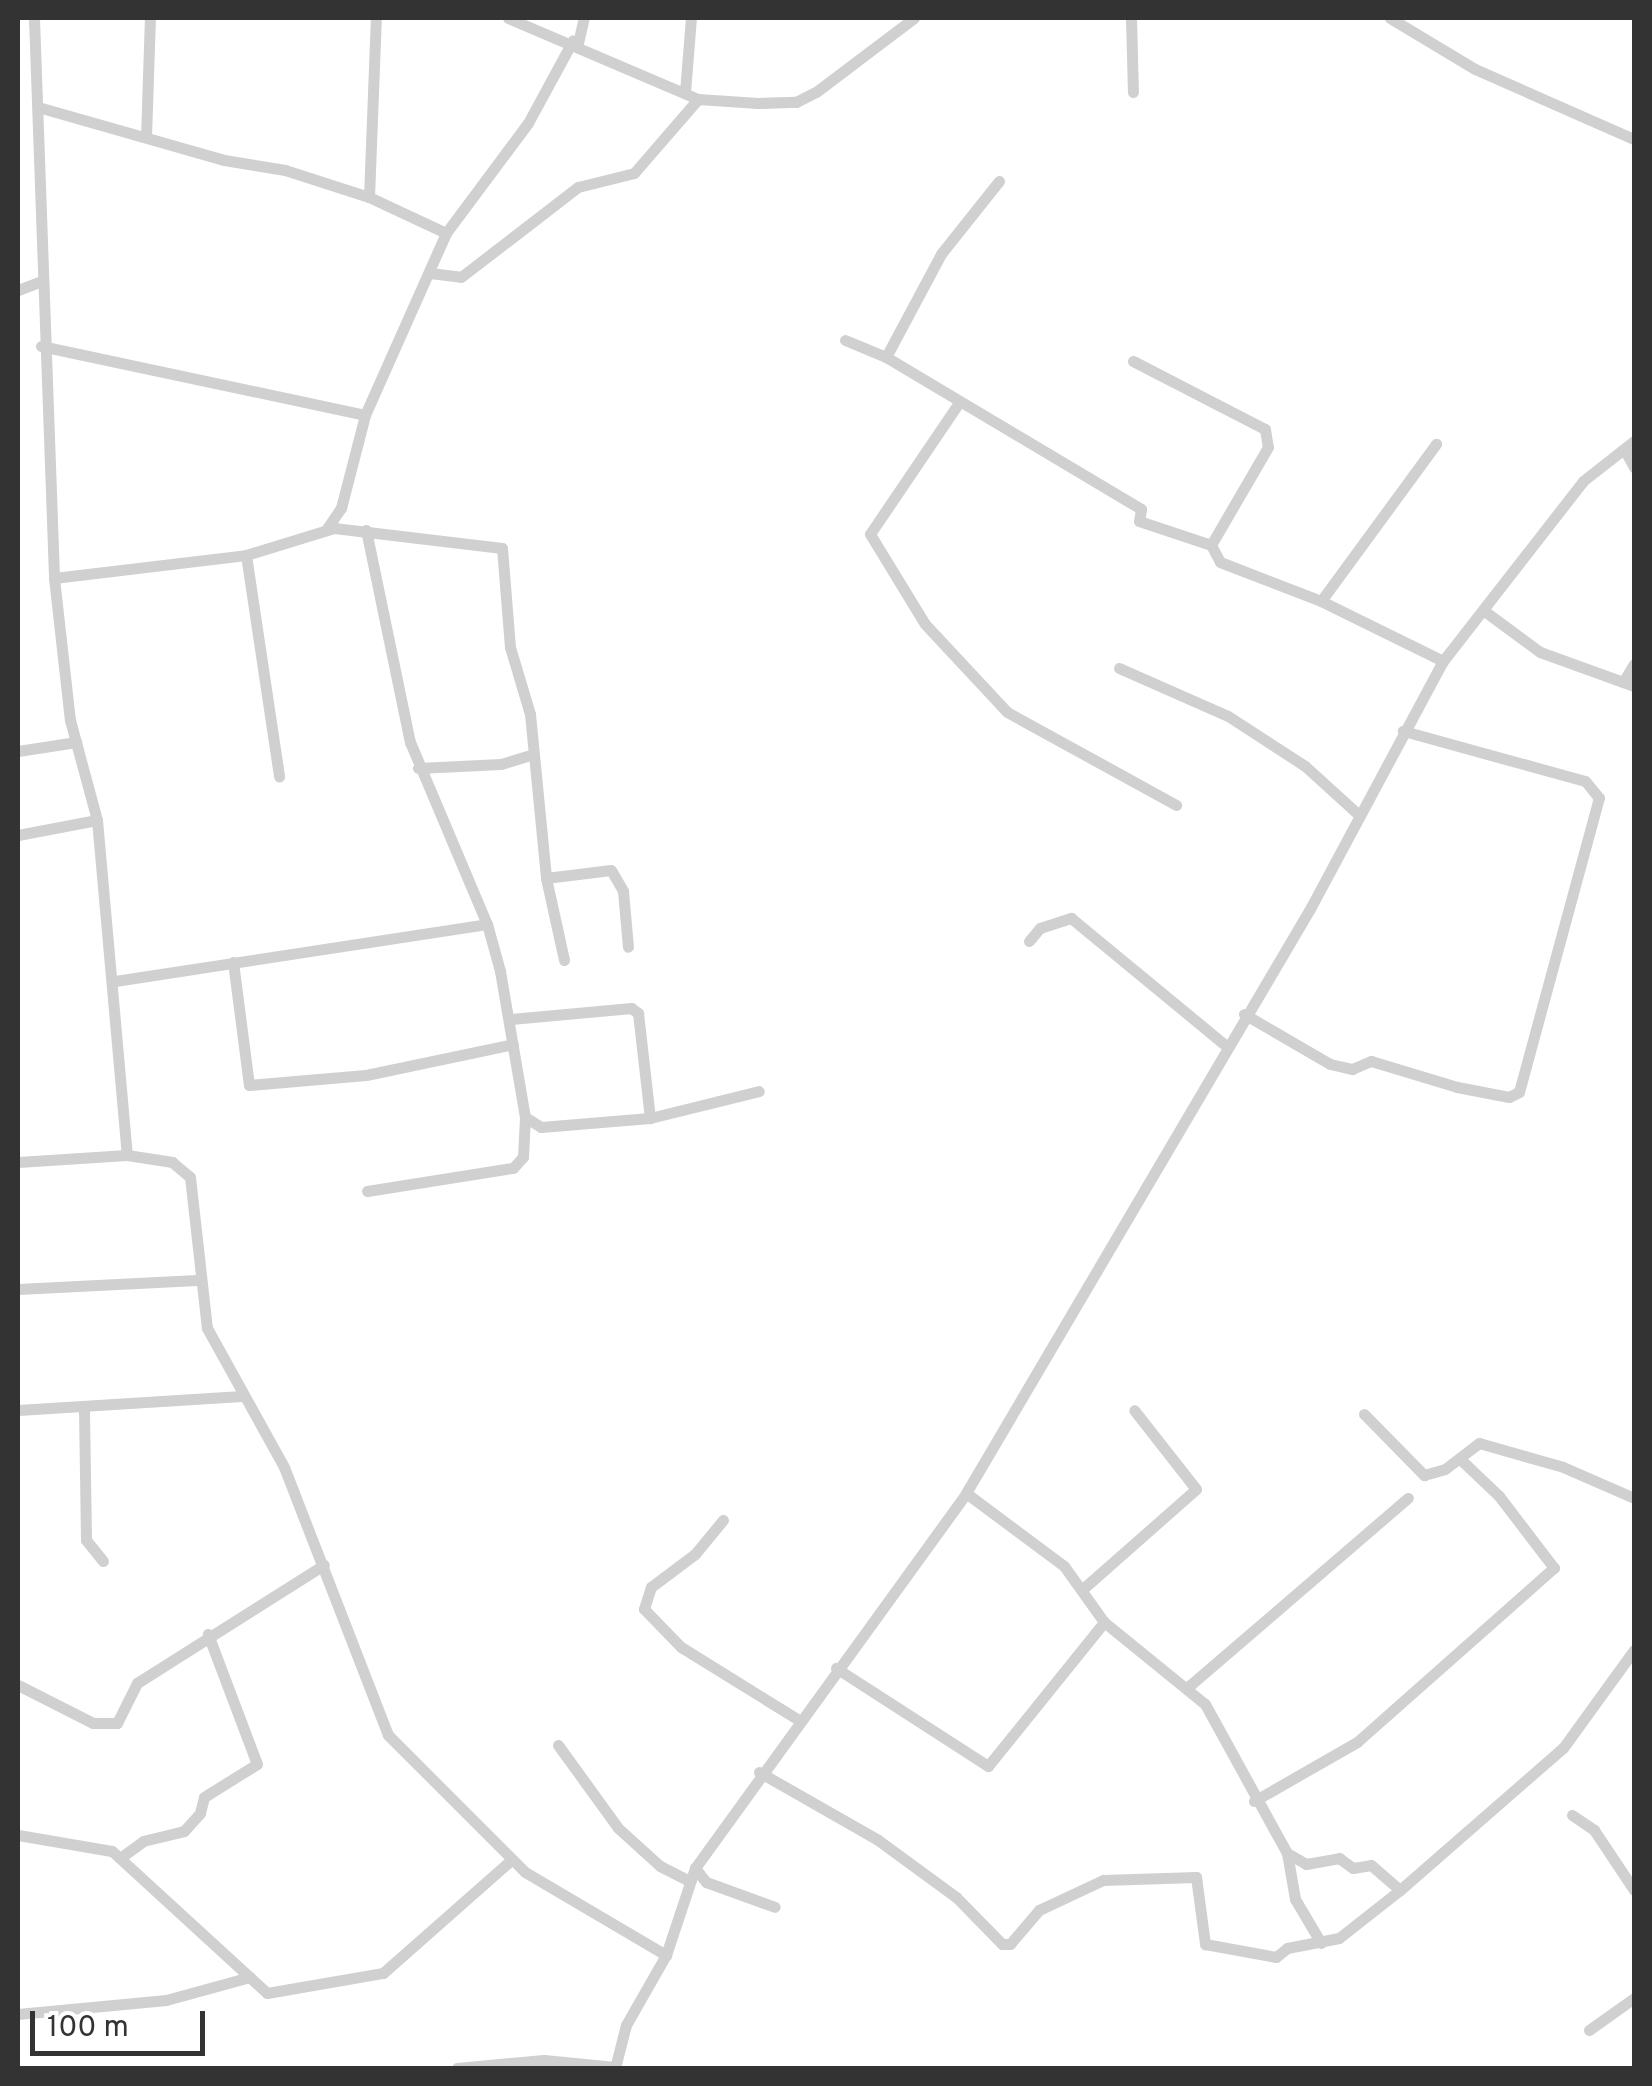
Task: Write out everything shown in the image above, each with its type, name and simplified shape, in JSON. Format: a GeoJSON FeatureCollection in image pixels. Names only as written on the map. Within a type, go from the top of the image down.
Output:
{"type":"FeatureCollection","features":[{"type":"Feature","properties":{"kind":"street"},"geometry":{"type":"LineString","coordinates":[[34,18],[41,346],[54,578],[76,742],[96,820],[116,982],[127,1154]]}},
{"type":"Feature","properties":{"kind":"street"},"geometry":{"type":"LineString","coordinates":[[146,138],[150,18]]}},
{"type":"Feature","properties":{"kind":"street"},"geometry":{"type":"LineString","coordinates":[[369,197],[366,178],[375,158],[376,18]]}},
{"type":"Feature","properties":{"kind":"street"},"geometry":{"type":"LineString","coordinates":[[508,18],[576,42],[698,99],[796,102],[914,18]]}},
{"type":"Feature","properties":{"kind":"street"},"geometry":{"type":"LineString","coordinates":[[326,530],[341,508],[365,416],[446,233],[518,137],[576,42],[584,18]]}},
{"type":"Feature","properties":{"kind":"street"},"geometry":{"type":"LineString","coordinates":[[685,92],[691,18]]}},
{"type":"Feature","properties":{"kind":"street"},"geometry":{"type":"LineString","coordinates":[[1132,18],[1132,92]]}},
{"type":"Feature","properties":{"kind":"street"},"geometry":{"type":"LineString","coordinates":[[1390,18],[1475,70],[1634,138]]}},
{"type":"Feature","properties":{"kind":"street"},"geometry":{"type":"LineString","coordinates":[[430,273],[462,277],[578,187],[634,173],[698,99]]}},
{"type":"Feature","properties":{"kind":"street"},"geometry":{"type":"LineString","coordinates":[[38,107],[337,186],[446,233]]}},
{"type":"Feature","properties":{"kind":"street"},"geometry":{"type":"LineString","coordinates":[[337,186],[366,178]]}},
{"type":"Feature","properties":{"kind":"street"},"geometry":{"type":"LineString","coordinates":[[886,356],[941,254],[1000,181]]}},
{"type":"Feature","properties":{"kind":"street"},"geometry":{"type":"LineString","coordinates":[[18,290],[40,281]]}},
{"type":"Feature","properties":{"kind":"street"},"geometry":{"type":"LineString","coordinates":[[845,340],[886,356],[958,404],[1141,509],[1138,521],[1211,545],[1220,562],[1321,602],[1444,661]]}},
{"type":"Feature","properties":{"kind":"street"},"geometry":{"type":"LineString","coordinates":[[41,346],[365,416]]}},
{"type":"Feature","properties":{"kind":"street"},"geometry":{"type":"LineString","coordinates":[[1133,361],[1266,429],[1268,447],[1211,545]]}},
{"type":"Feature","properties":{"kind":"street"},"geometry":{"type":"LineString","coordinates":[[958,404],[870,534],[925,624],[1007,712],[1176,805]]}},
{"type":"Feature","properties":{"kind":"street"},"geometry":{"type":"LineString","coordinates":[[1321,602],[1436,444]]}},
{"type":"Feature","properties":{"kind":"street"},"geometry":{"type":"LineString","coordinates":[[456,2068],[544,2060],[615,2068],[626,2025],[666,1955],[696,1868],[797,1718],[966,1493],[1360,816],[1444,661],[1582,480],[1630,445],[1634,466]]}},
{"type":"Feature","properties":{"kind":"street"},"geometry":{"type":"LineString","coordinates":[[54,578],[246,555],[326,530],[366,530],[502,548],[510,647],[534,754],[546,878],[564,960]]}},
{"type":"Feature","properties":{"kind":"street"},"geometry":{"type":"LineString","coordinates":[[366,530],[418,768],[487,924],[511,1019],[524,1117],[522,1158],[514,1168],[367,1191]]}},
{"type":"Feature","properties":{"kind":"street"},"geometry":{"type":"LineString","coordinates":[[246,555],[278,777]]}},
{"type":"Feature","properties":{"kind":"street"},"geometry":{"type":"LineString","coordinates":[[1484,610],[1540,652],[1629,684],[1634,664]]}},
{"type":"Feature","properties":{"kind":"street"},"geometry":{"type":"LineString","coordinates":[[1119,668],[1228,716],[1305,766],[1360,816]]}},
{"type":"Feature","properties":{"kind":"street"},"geometry":{"type":"LineString","coordinates":[[1244,1014],[1330,1064],[1352,1069],[1371,1062],[1457,1088],[1509,1097],[1519,1092],[1599,798],[1585,781],[1403,731]]}},
{"type":"Feature","properties":{"kind":"street"},"geometry":{"type":"LineString","coordinates":[[18,751],[76,742]]}},
{"type":"Feature","properties":{"kind":"street"},"geometry":{"type":"LineString","coordinates":[[418,768],[501,764],[534,754]]}},
{"type":"Feature","properties":{"kind":"street"},"geometry":{"type":"LineString","coordinates":[[18,836],[96,820]]}},
{"type":"Feature","properties":{"kind":"street"},"geometry":{"type":"LineString","coordinates":[[546,878],[611,870],[623,891],[628,947]]}},
{"type":"Feature","properties":{"kind":"street"},"geometry":{"type":"LineString","coordinates":[[1029,941],[1040,928],[1071,918],[1224,1044]]}},
{"type":"Feature","properties":{"kind":"street"},"geometry":{"type":"LineString","coordinates":[[116,982],[487,924]]}},
{"type":"Feature","properties":{"kind":"street"},"geometry":{"type":"LineString","coordinates":[[232,962],[243,1079],[257,1087],[366,1075],[513,1044]]}},
{"type":"Feature","properties":{"kind":"street"},"geometry":{"type":"LineString","coordinates":[[511,1019],[630,1008],[638,1013],[650,1118]]}},
{"type":"Feature","properties":{"kind":"street"},"geometry":{"type":"LineString","coordinates":[[524,1117],[542,1126],[650,1118],[759,1091]]}},
{"type":"Feature","properties":{"kind":"street"},"geometry":{"type":"LineString","coordinates":[[18,1162],[127,1154],[172,1162],[190,1177],[198,1280],[211,1339],[284,1467],[388,1735],[511,1860],[666,1955]]}},
{"type":"Feature","properties":{"kind":"street"},"geometry":{"type":"LineString","coordinates":[[18,1289],[198,1280]]}},
{"type":"Feature","properties":{"kind":"street"},"geometry":{"type":"LineString","coordinates":[[18,1410],[84,1411],[242,1396]]}},
{"type":"Feature","properties":{"kind":"street"},"geometry":{"type":"LineString","coordinates":[[1085,1586],[1196,1488],[1134,1410]]}},
{"type":"Feature","properties":{"kind":"street"},"geometry":{"type":"LineString","coordinates":[[84,1411],[86,1540],[103,1561]]}},
{"type":"Feature","properties":{"kind":"street"},"geometry":{"type":"LineString","coordinates":[[1364,1414],[1424,1474],[1460,1459],[1479,1443],[1564,1467],[1634,1498]]}},
{"type":"Feature","properties":{"kind":"street"},"geometry":{"type":"LineString","coordinates":[[1254,1801],[1357,1742],[1554,1568],[1499,1496],[1460,1459]]}},
{"type":"Feature","properties":{"kind":"street"},"geometry":{"type":"LineString","coordinates":[[966,1493],[1085,1586],[1104,1622],[1188,1686],[1205,1704],[1254,1801],[1286,1853],[1295,1899],[1322,1943]]}},
{"type":"Feature","properties":{"kind":"street"},"geometry":{"type":"LineString","coordinates":[[1188,1686],[1408,1498]]}},
{"type":"Feature","properties":{"kind":"street"},"geometry":{"type":"LineString","coordinates":[[723,1520],[695,1554],[652,1587],[644,1609],[680,1648],[797,1718]]}},
{"type":"Feature","properties":{"kind":"street"},"geometry":{"type":"LineString","coordinates":[[18,1685],[93,1723],[118,1723],[137,1683],[208,1634],[324,1565]]}},
{"type":"Feature","properties":{"kind":"street"},"geometry":{"type":"LineString","coordinates":[[836,1668],[988,1766],[1104,1622]]}},
{"type":"Feature","properties":{"kind":"street"},"geometry":{"type":"LineString","coordinates":[[120,1858],[143,1840],[184,1831],[200,1813],[204,1797],[257,1764],[208,1634]]}},
{"type":"Feature","properties":{"kind":"street"},"geometry":{"type":"LineString","coordinates":[[759,1772],[878,1840],[956,1897],[1002,1944],[1010,1944],[1038,1910],[1103,1880],[1196,1878],[1205,1944],[1276,1957],[1287,1948],[1339,1938],[1400,1890],[1562,1748],[1634,1650]]}},
{"type":"Feature","properties":{"kind":"street"},"geometry":{"type":"LineString","coordinates":[[558,1745],[618,1828],[660,1866],[689,1881]]}},
{"type":"Feature","properties":{"kind":"street"},"geometry":{"type":"LineString","coordinates":[[1572,1814],[1594,1830],[1634,1890]]}},
{"type":"Feature","properties":{"kind":"street"},"geometry":{"type":"LineString","coordinates":[[18,1835],[112,1851],[267,1993],[383,1973],[511,1860]]}},
{"type":"Feature","properties":{"kind":"street"},"geometry":{"type":"LineString","coordinates":[[1286,1853],[1306,1864],[1339,1858],[1353,1868],[1371,1865],[1400,1890]]}},
{"type":"Feature","properties":{"kind":"street"},"geometry":{"type":"LineString","coordinates":[[696,1868],[706,1882],[775,1907]]}},
{"type":"Feature","properties":{"kind":"street"},"geometry":{"type":"LineString","coordinates":[[18,2014],[166,2000],[250,1977]]}},
{"type":"Feature","properties":{"kind":"street"},"geometry":{"type":"LineString","coordinates":[[1589,2030],[1634,1998]]}}]}
